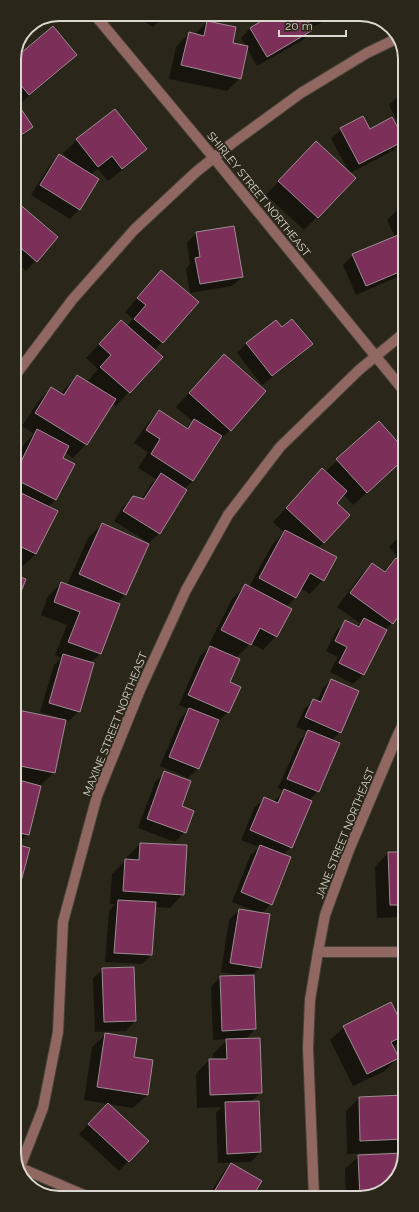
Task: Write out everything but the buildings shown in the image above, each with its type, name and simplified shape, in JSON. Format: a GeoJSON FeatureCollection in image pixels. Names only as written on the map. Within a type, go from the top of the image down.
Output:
{"type":"FeatureCollection","features":[{"type":"Feature","properties":{"kind":"street","name":"SHIRLEY STREET NORTHEAST"},"geometry":{"type":"LineString","coordinates":[[100,21],[398,384]]}},
{"type":"Feature","properties":{"kind":"street"},"geometry":{"type":"LineString","coordinates":[[21,368],[72,300],[134,230],[214,158],[301,93],[368,53],[393,40]]}},
{"type":"Feature","properties":{"kind":"street","name":"MAXINE STREET NORTHEAST"},"geometry":{"type":"LineString","coordinates":[[21,1159],[43,1108],[58,1032],[63,922],[97,796],[140,690],[186,590],[228,515],[280,447],[359,370],[398,338]]}},
{"type":"Feature","properties":{"kind":"street","name":"JANE STREET NORTHEAST"},"geometry":{"type":"LineString","coordinates":[[314,1191],[308,1048],[310,1000],[318,952],[325,915],[349,850],[398,735]]}},
{"type":"Feature","properties":{"kind":"street"},"geometry":{"type":"LineString","coordinates":[[318,952],[398,952]]}},
{"type":"Feature","properties":{"kind":"street"},"geometry":{"type":"LineString","coordinates":[[25,1170],[75,1191]]}}]}
